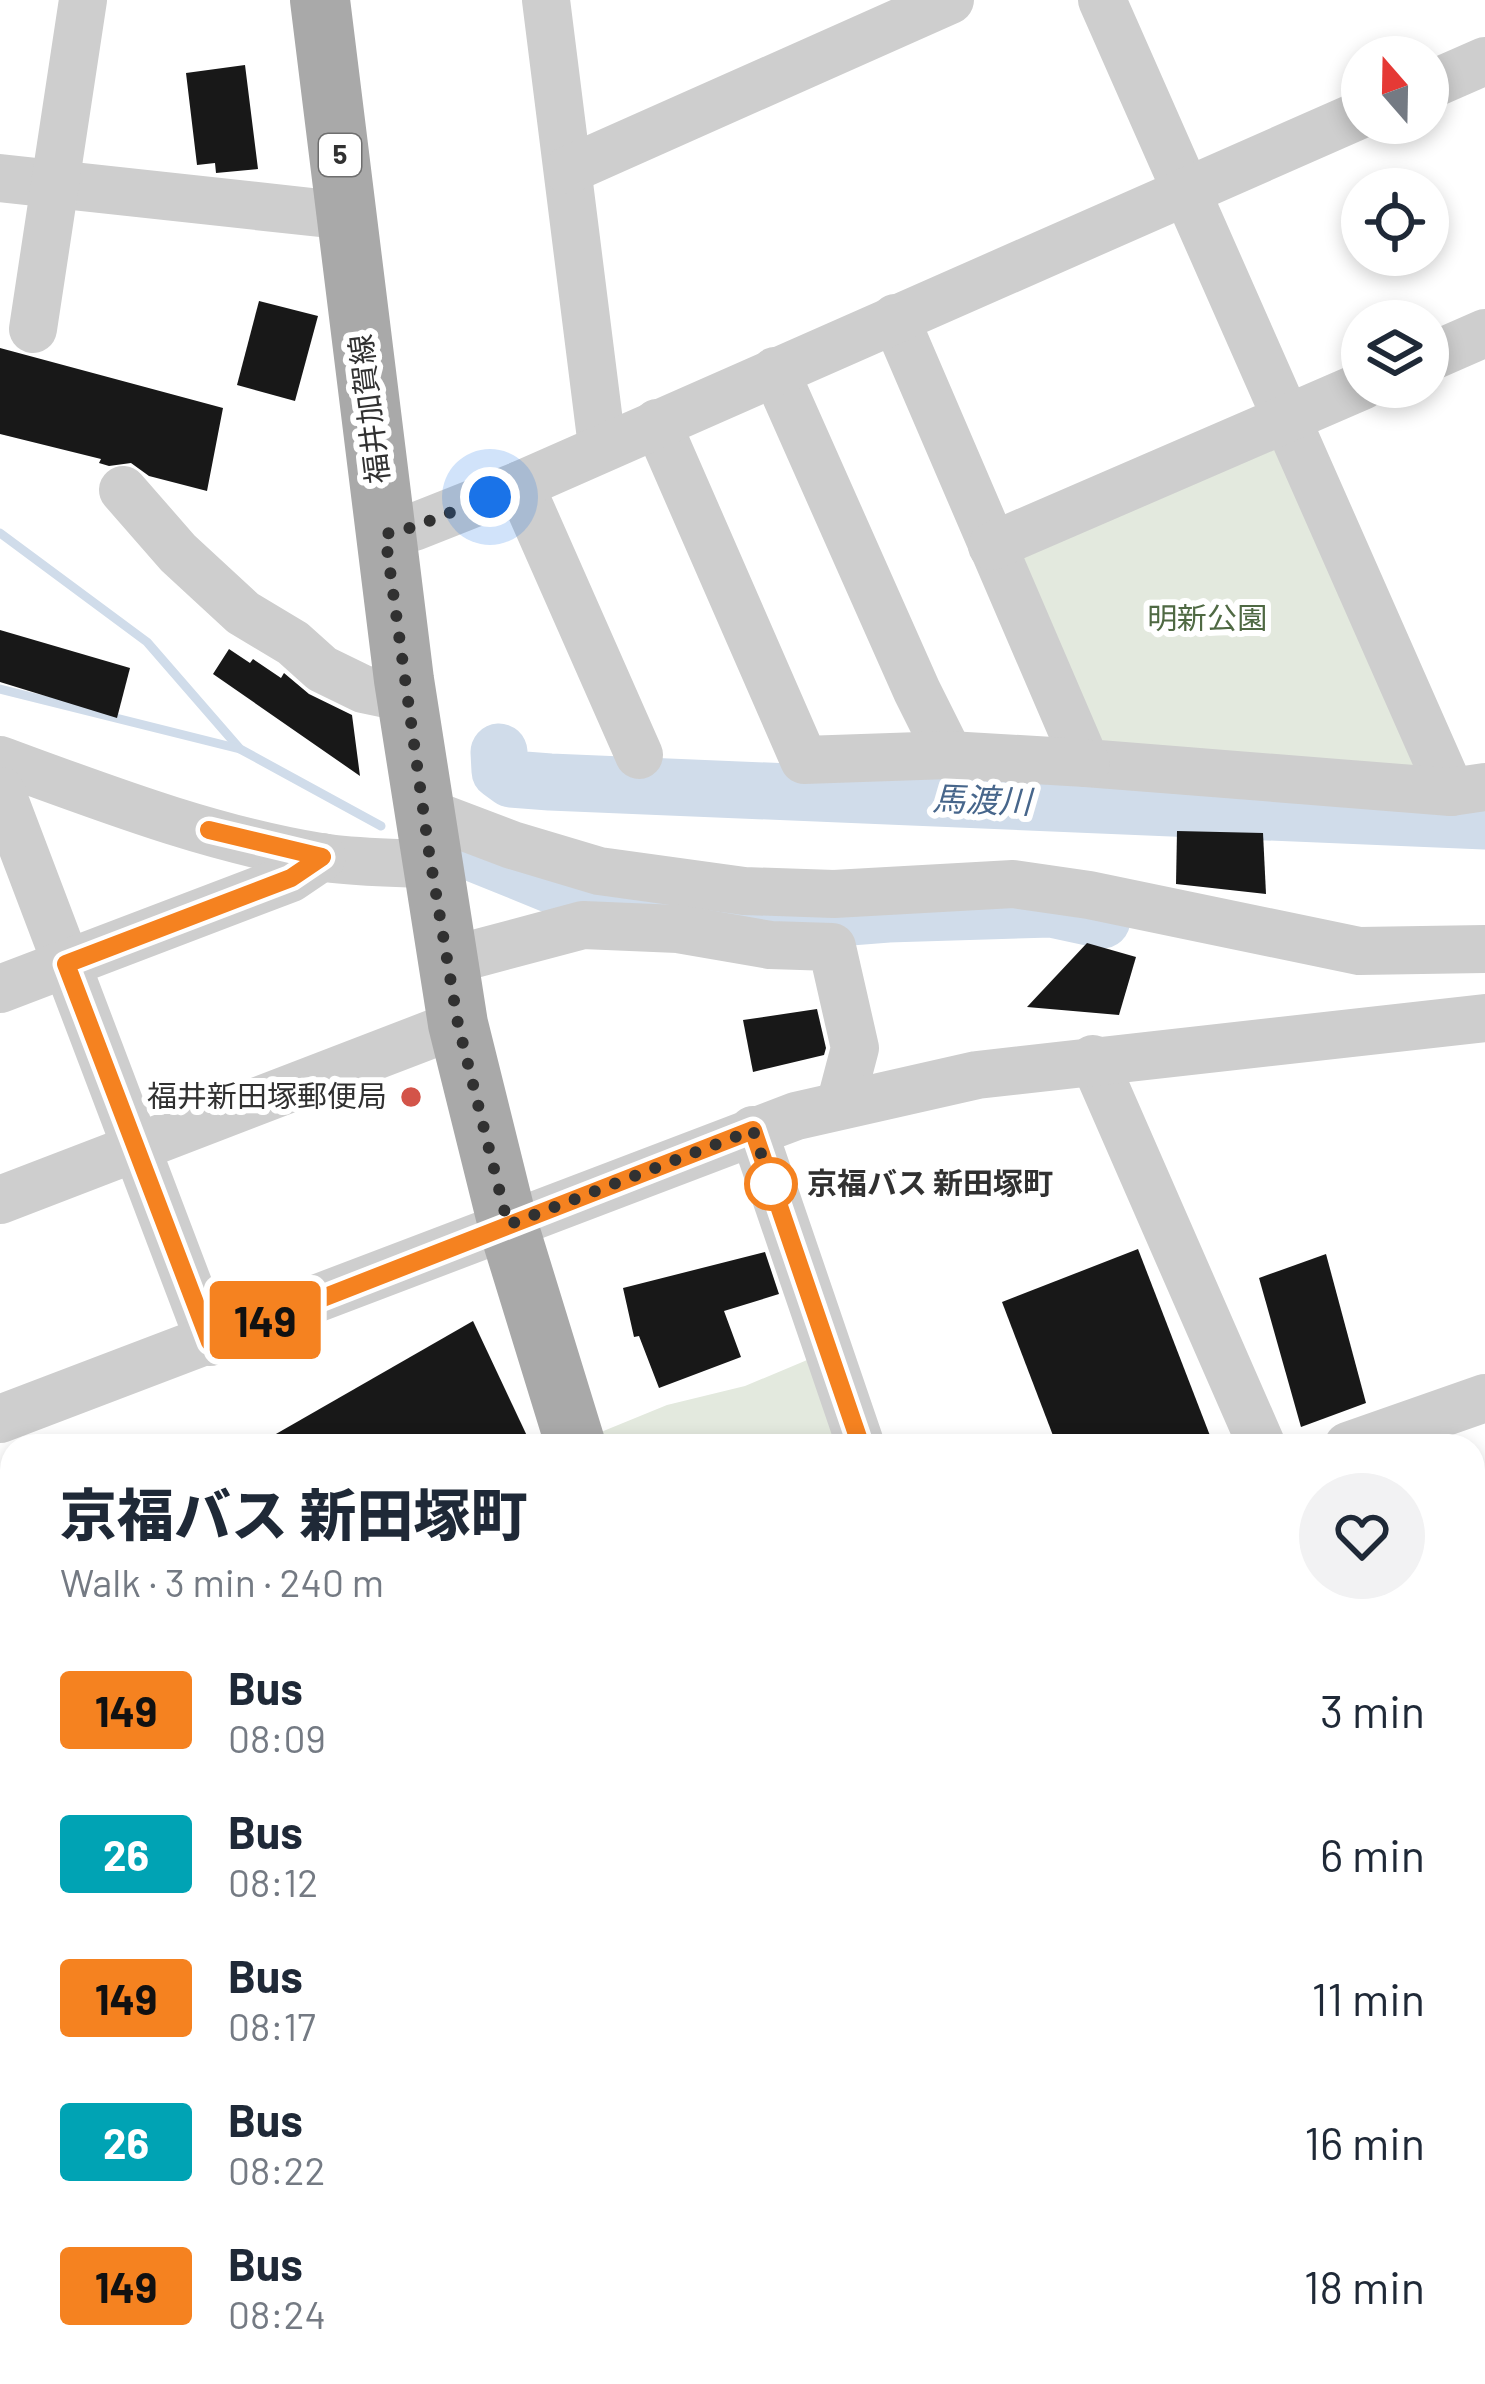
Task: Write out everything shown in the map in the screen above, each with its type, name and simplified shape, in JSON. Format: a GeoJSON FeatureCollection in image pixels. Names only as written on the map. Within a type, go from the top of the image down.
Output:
{"type":"FeatureCollection","features":[{"type":"Feature","properties":{"kind":"main road","name":"福井加賀線"},"geometry":{"type":"LineString","coordinates":[[320,0],[406,698],[458,1024],[508,1225],[572,1434]]}},
{"type":"Feature","properties":{"kind":"street"},"geometry":{"type":"LineString","coordinates":[[33,329],[83,0]]}},
{"type":"Feature","properties":{"kind":"street"},"geometry":{"type":"LineString","coordinates":[[546,0],[602,446]]}},
{"type":"Feature","properties":{"kind":"street"},"geometry":{"type":"LineString","coordinates":[[568,170],[950,0]]}},
{"type":"Feature","properties":{"kind":"street"},"geometry":{"type":"LineString","coordinates":[[1102,0],[1286,418],[1468,789]]}},
{"type":"Feature","properties":{"kind":"street"},"geometry":{"type":"LineString","coordinates":[[1449,77],[1485,61]]}},
{"type":"Feature","properties":{"kind":"street"},"geometry":{"type":"LineString","coordinates":[[383,521],[414,527],[520,485],[1341,123]]}},
{"type":"Feature","properties":{"kind":"street"},"geometry":{"type":"LineString","coordinates":[[0,178],[348,216]]}},
{"type":"Feature","properties":{"kind":"street"},"geometry":{"type":"LineString","coordinates":[[895,318],[1086,763]]}},
{"type":"Feature","properties":{"kind":"street"},"geometry":{"type":"LineString","coordinates":[[1449,349],[1485,333]]}},
{"type":"Feature","properties":{"kind":"street"},"geometry":{"type":"LineString","coordinates":[[775,371],[917,692],[950,755]]}},
{"type":"Feature","properties":{"kind":"street"},"geometry":{"type":"LineString","coordinates":[[992,546],[1341,395]]}},
{"type":"Feature","properties":{"kind":"street"},"geometry":{"type":"LineString","coordinates":[[657,423],[804,760],[950,755],[1468,789]]}},
{"type":"Feature","properties":{"kind":"street"},"geometry":{"type":"LineString","coordinates":[[520,485],[639,755]]}},
{"type":"Feature","properties":{"kind":"street"},"geometry":{"type":"LineString","coordinates":[[123,490],[178,554],[243,613],[293,643],[322,669],[363,689],[406,698]]}},
{"type":"Feature","properties":{"kind":"street"},"geometry":{"type":"LineString","coordinates":[[6,778],[322,857],[428,839],[512,845],[599,871],[744,891],[834,894],[1012,884],[1089,895],[1359,951],[1485,949]]}},
{"type":"Feature","properties":{"kind":"street"},"geometry":{"type":"LineString","coordinates":[[6,778],[66,964],[210,1342]]}},
{"type":"Feature","properties":{"kind":"street"},"geometry":{"type":"LineString","coordinates":[[0,989],[291,878],[322,857]]}},
{"type":"Feature","properties":{"kind":"street"},"geometry":{"type":"LineString","coordinates":[[448,961],[584,926],[678,929],[770,946],[832,946],[855,1048],[840,1105]]}},
{"type":"Feature","properties":{"kind":"street"},"geometry":{"type":"LineString","coordinates":[[0,1420],[753,1130],[840,1105],[977,1075],[1093,1059],[1485,1018]]}},
{"type":"Feature","properties":{"kind":"street"},"geometry":{"type":"LineString","coordinates":[[0,1200],[458,1024]]}},
{"type":"Feature","properties":{"kind":"street"},"geometry":{"type":"LineString","coordinates":[[1093,1059],[1257,1434]]}},
{"type":"Feature","properties":{"kind":"street"},"geometry":{"type":"LineString","coordinates":[[753,1130],[857,1434]]}},
{"type":"Feature","properties":{"kind":"street"},"geometry":{"type":"LineString","coordinates":[[1382,1434],[1485,1398]]}},
{"type":"Feature","properties":{"kind":"green space","name":"明新公園"},"geometry":{"type":"Polygon","coordinates":[[[1286,418],[1451,792],[1086,763],[992,546],[1286,418]]]}},
{"type":"Feature","properties":{"kind":"green space"},"geometry":{"type":"Polygon","coordinates":[[[819,1355],[845,1434],[602,1434],[667,1405],[745,1386],[819,1355]]]}},
{"type":"Feature","properties":{"kind":"building"},"geometry":{"type":"Polygon","coordinates":[[[245,65],[258,169],[216,173],[215,163],[197,165],[186,73],[245,65]]]}},
{"type":"Feature","properties":{"kind":"building"},"geometry":{"type":"Polygon","coordinates":[[[259,301],[318,316],[295,401],[237,385],[259,301]]]}},
{"type":"Feature","properties":{"kind":"building"},"geometry":{"type":"Polygon","coordinates":[[[0,348],[223,408],[207,491],[149,476],[131,463],[109,466],[99,463],[101,459],[0,434],[0,348]]]}},
{"type":"Feature","properties":{"kind":"building"},"geometry":{"type":"Polygon","coordinates":[[[0,630],[130,668],[117,718],[0,682],[0,630]]]}},
{"type":"Feature","properties":{"kind":"building"},"geometry":{"type":"Polygon","coordinates":[[[229,649],[281,678],[284,673],[309,694],[352,715],[360,776],[213,674],[229,649]]]}},
{"type":"Feature","properties":{"kind":"building"},"geometry":{"type":"Polygon","coordinates":[[[1177,831],[1263,833],[1266,894],[1176,884],[1177,831]]]}},
{"type":"Feature","properties":{"kind":"building"},"geometry":{"type":"Polygon","coordinates":[[[1087,943],[1136,957],[1119,1015],[1027,1007],[1087,943]]]}},
{"type":"Feature","properties":{"kind":"building"},"geometry":{"type":"Polygon","coordinates":[[[817,1009],[824,1055],[753,1072],[743,1020],[817,1009]]]}},
{"type":"Feature","properties":{"kind":"building"},"geometry":{"type":"Polygon","coordinates":[[[1138,1249],[1209,1434],[1052,1434],[1002,1302],[1138,1249]]]}},
{"type":"Feature","properties":{"kind":"building"},"geometry":{"type":"Polygon","coordinates":[[[765,1252],[779,1294],[724,1311],[741,1357],[659,1388],[639,1336],[634,1337],[623,1288],[765,1252]]]}},
{"type":"Feature","properties":{"kind":"building"},"geometry":{"type":"Polygon","coordinates":[[[1326,1254],[1366,1403],[1301,1427],[1259,1278],[1326,1254]]]}},
{"type":"Feature","properties":{"kind":"building"},"geometry":{"type":"Polygon","coordinates":[[[473,1321],[526,1434],[276,1434],[473,1321]]]}},
{"type":"Feature","properties":{"kind":"waterway"},"geometry":{"type":"LineString","coordinates":[[0,533],[147,642],[240,749],[381,826]]}},
{"type":"Feature","properties":{"kind":"waterway"},"geometry":{"type":"LineString","coordinates":[[0,689],[240,749]]}},
{"type":"Feature","properties":{"kind":"waterway","name":"馬渡川"},"geometry":{"type":"LineString","coordinates":[[499,752],[500,771],[511,779],[550,782],[1485,821]]}},
{"type":"Feature","properties":{"kind":"waterway"},"geometry":{"type":"LineString","coordinates":[[471,852],[567,891],[773,923],[1051,909],[1102,920]]}},
{"type":"Feature","properties":{"kind":"bus line","name":"149"},"geometry":{"type":"LineString","coordinates":[[209,830],[322,857],[291,878],[66,964],[210,1342],[753,1130],[857,1434]]}},
{"type":"Feature","properties":{"kind":"place","name":"福井新田塚郵便局"},"geometry":{"type":"Point","coordinates":[411,1097]}},
{"type":"Feature","properties":{"kind":"place","name":"京福バス 新田塚町"},"geometry":{"type":"Point","coordinates":[771,1184]}},
{"type":"Feature","properties":{"kind":"route"},"geometry":{"type":"LineString","coordinates":[[490,497],[385,534],[458,1024],[508,1225],[753,1130],[773,1189],[771,1184]]}}]}
